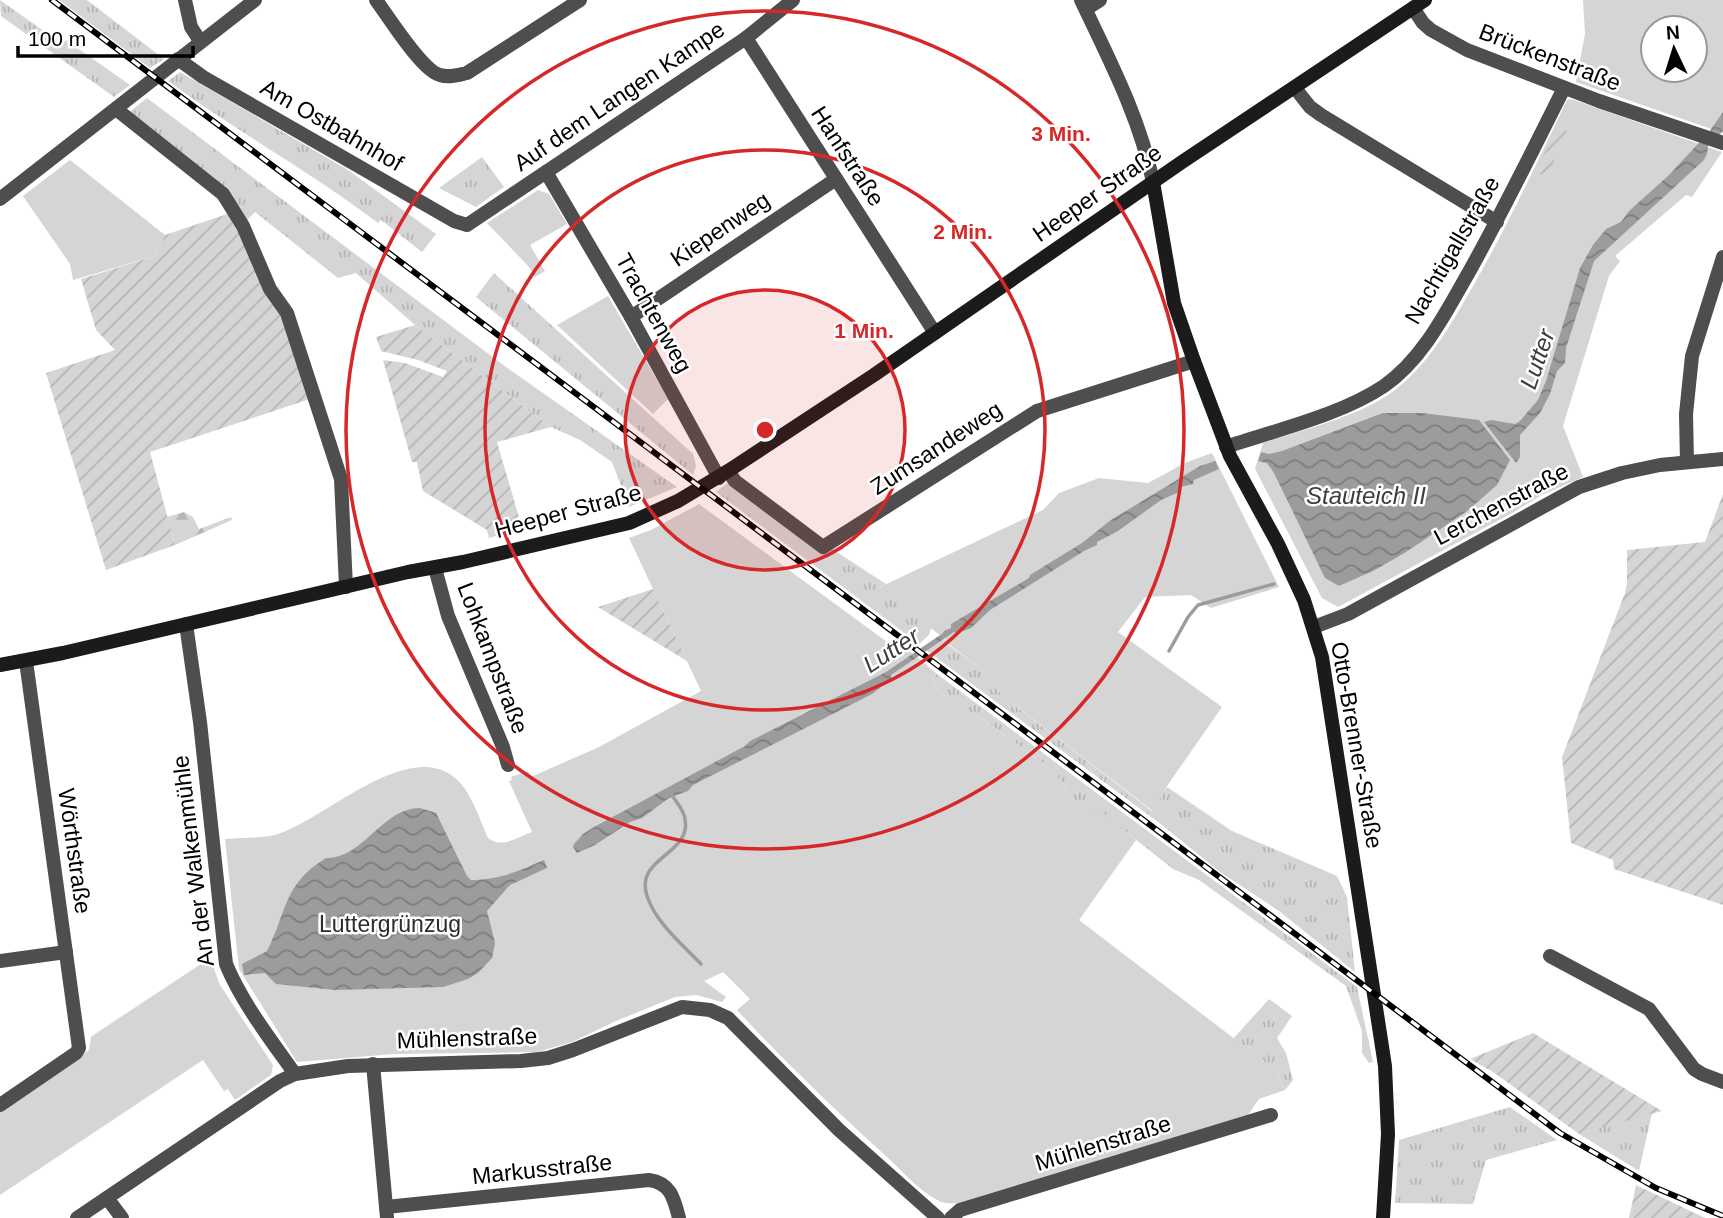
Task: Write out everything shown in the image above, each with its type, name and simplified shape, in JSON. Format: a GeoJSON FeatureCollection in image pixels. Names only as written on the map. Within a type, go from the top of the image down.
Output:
{"type":"FeatureCollection","features":[{"type":"Feature","properties":{"kind":"main road","name":"Heeper Straße"},"geometry":{"type":"LineString","coordinates":[[0,665],[629,523],[678,501],[724,475],[1419,4]]}},
{"type":"Feature","properties":{"kind":"main road","name":"Otto-Brenner-Straße"},"geometry":{"type":"LineString","coordinates":[[1153,182],[1174,303],[1194,361],[1226,447],[1278,544],[1314,627],[1329,695],[1385,1066],[1388,1133],[1383,1218]]}},
{"type":"Feature","properties":{"kind":"street"},"geometry":{"type":"LineString","coordinates":[[185,0],[191,27],[201,41]]}},
{"type":"Feature","properties":{"kind":"street"},"geometry":{"type":"LineString","coordinates":[[0,199],[256,0]]}},
{"type":"Feature","properties":{"kind":"street"},"geometry":{"type":"LineString","coordinates":[[376,0],[424,65],[440,75],[452,76],[467,73],[580,0]]}},
{"type":"Feature","properties":{"kind":"street","name":"Auf dem Langen Kampe"},"geometry":{"type":"LineString","coordinates":[[467,225],[746,38],[793,0]]}},
{"type":"Feature","properties":{"kind":"street"},"geometry":{"type":"LineString","coordinates":[[1100,0],[1084,5],[1136,120],[1147,152],[1153,182]]}},
{"type":"Feature","properties":{"kind":"street","name":"Brückenstraße"},"geometry":{"type":"LineString","coordinates":[[1419,4],[1423,23],[1446,40],[1564,88],[1723,143]]}},
{"type":"Feature","properties":{"kind":"street","name":"Hanfstraße"},"geometry":{"type":"LineString","coordinates":[[746,38],[935,333]]}},
{"type":"Feature","properties":{"kind":"street","name":"Am Ostbahnhof"},"geometry":{"type":"LineString","coordinates":[[178,59],[203,77],[454,222],[467,225]]}},
{"type":"Feature","properties":{"kind":"street"},"geometry":{"type":"LineString","coordinates":[[1295,88],[1310,107],[1321,115],[1497,222]]}},
{"type":"Feature","properties":{"kind":"street","name":"Nachtigallstraße"},"geometry":{"type":"LineString","coordinates":[[1226,447],[1354,403],[1386,384],[1419,352],[1443,319],[1497,222],[1564,88]]}},
{"type":"Feature","properties":{"kind":"street"},"geometry":{"type":"LineString","coordinates":[[116,109],[223,194],[243,226],[270,289],[287,313],[341,479],[346,587]]}},
{"type":"Feature","properties":{"kind":"street","name":"Trachtenweg"},"geometry":{"type":"LineString","coordinates":[[546,172],[724,475]]}},
{"type":"Feature","properties":{"kind":"street","name":"Kiepenweg"},"geometry":{"type":"LineString","coordinates":[[631,317],[836,179]]}},
{"type":"Feature","properties":{"kind":"street"},"geometry":{"type":"LineString","coordinates":[[1687,462],[1686,414],[1692,356],[1723,257]]}},
{"type":"Feature","properties":{"kind":"street","name":"Zumsandeweg"},"geometry":{"type":"LineString","coordinates":[[724,475],[823,547],[1037,411],[1194,361]]}},
{"type":"Feature","properties":{"kind":"street","name":"Lerchenstraße"},"geometry":{"type":"LineString","coordinates":[[1314,627],[1348,614],[1579,487],[1622,473],[1723,459]]}},
{"type":"Feature","properties":{"kind":"street","name":"Lohkampstraße"},"geometry":{"type":"LineString","coordinates":[[435,568],[448,616],[508,765]]}},
{"type":"Feature","properties":{"kind":"street","name":"An der Walkenmühle"},"geometry":{"type":"LineString","coordinates":[[186,624],[200,722],[226,964],[230,976],[295,1074]]}},
{"type":"Feature","properties":{"kind":"street","name":"Wörthstraße"},"geometry":{"type":"LineString","coordinates":[[0,1105],[76,1053],[79,1048],[26,661]]}},
{"type":"Feature","properties":{"kind":"street"},"geometry":{"type":"LineString","coordinates":[[0,961],[66,952]]}},
{"type":"Feature","properties":{"kind":"street"},"geometry":{"type":"LineString","coordinates":[[1550,956],[1649,1009],[1694,1069],[1723,1082]]}},
{"type":"Feature","properties":{"kind":"street","name":"Mühlenstraße"},"geometry":{"type":"LineString","coordinates":[[77,1218],[295,1074],[373,1064],[548,1058],[674,1009],[696,1007],[727,1018],[839,1130],[938,1218]]}},
{"type":"Feature","properties":{"kind":"street"},"geometry":{"type":"LineString","coordinates":[[373,1064],[387,1213]]}},
{"type":"Feature","properties":{"kind":"street","name":"Mühlenstraße"},"geometry":{"type":"LineString","coordinates":[[951,1218],[961,1210],[1272,1115]]}},
{"type":"Feature","properties":{"kind":"street","name":"Markusstraße"},"geometry":{"type":"LineString","coordinates":[[387,1213],[649,1180],[659,1181],[668,1187],[679,1218]]}},
{"type":"Feature","properties":{"kind":"street"},"geometry":{"type":"LineString","coordinates":[[107,1198],[122,1218]]}},
{"type":"Feature","properties":{"kind":"green space"},"geometry":{"type":"Polygon","coordinates":[[[0,0],[62,44],[66,40],[130,85],[114,97],[1,16],[0,0]]]}},
{"type":"Feature","properties":{"kind":"green space"},"geometry":{"type":"Polygon","coordinates":[[[59,0],[87,0],[164,59],[150,68],[59,0]]]}},
{"type":"Feature","properties":{"kind":"green space"},"geometry":{"type":"Polygon","coordinates":[[[1583,0],[1723,0],[1723,133],[1576,82],[1585,34],[1583,0]]]}},
{"type":"Feature","properties":{"kind":"green space"},"geometry":{"type":"Polygon","coordinates":[[[180,72],[348,170],[436,234],[422,252],[381,220],[378,223],[168,81],[180,72]]]}},
{"type":"Feature","properties":{"kind":"green space"},"geometry":{"type":"Polygon","coordinates":[[[147,98],[506,367],[677,487],[629,507],[612,462],[580,440],[551,427],[415,325],[356,273],[338,278],[255,212],[246,221],[127,114],[147,98]]]}},
{"type":"Feature","properties":{"kind":"green space"},"geometry":{"type":"Polygon","coordinates":[[[1571,99],[1722,152],[1692,197],[1686,195],[1615,256],[1620,261],[1609,276],[1563,426],[1583,477],[1542,495],[1338,607],[1322,598],[1255,469],[1263,443],[1359,411],[1388,395],[1415,372],[1438,343],[1476,281],[1567,100],[1571,99]]]}},
{"type":"Feature","properties":{"kind":"green space"},"geometry":{"type":"Polygon","coordinates":[[[1558,129],[1564,129],[1570,140],[1556,155],[1550,173],[1542,175],[1539,170],[1542,159],[1558,129]]]}},
{"type":"Feature","properties":{"kind":"green space"},"geometry":{"type":"Polygon","coordinates":[[[482,157],[504,187],[476,207],[439,188],[482,157]]]}},
{"type":"Feature","properties":{"kind":"green space"},"geometry":{"type":"Polygon","coordinates":[[[70,160],[165,235],[155,256],[73,280],[70,264],[23,196],[70,160]]]}},
{"type":"Feature","properties":{"kind":"green space"},"geometry":{"type":"Polygon","coordinates":[[[538,190],[549,194],[567,224],[530,245],[545,271],[535,277],[529,267],[487,223],[538,190]]]}},
{"type":"Feature","properties":{"kind":"green space"},"geometry":{"type":"Polygon","coordinates":[[[230,213],[281,314],[310,399],[150,452],[175,545],[106,570],[46,373],[115,350],[96,330],[81,279],[155,256],[165,235],[230,213]]]}},
{"type":"Feature","properties":{"kind":"green space"},"geometry":{"type":"Polygon","coordinates":[[[494,273],[693,454],[696,466],[693,475],[476,297],[494,273]]]}},
{"type":"Feature","properties":{"kind":"green space"},"geometry":{"type":"Polygon","coordinates":[[[608,296],[668,399],[653,414],[557,325],[608,296]]]}},
{"type":"Feature","properties":{"kind":"green space"},"geometry":{"type":"Polygon","coordinates":[[[415,325],[551,427],[497,442],[523,531],[489,538],[487,530],[423,491],[417,462],[412,462],[383,360],[405,363],[443,377],[447,371],[418,360],[381,351],[376,337],[415,325]]]}},
{"type":"Feature","properties":{"kind":"green space"},"geometry":{"type":"Polygon","coordinates":[[[1212,453],[1279,587],[1211,608],[1191,595],[1145,597],[1118,632],[1222,707],[1167,786],[1153,811],[1008,700],[987,680],[979,667],[878,588],[1043,510],[1059,493],[1099,478],[1148,483],[1187,462],[1212,453]]]}},
{"type":"Feature","properties":{"kind":"green space"},"geometry":{"type":"Polygon","coordinates":[[[729,482],[886,584],[879,587],[931,628],[929,635],[919,644],[716,492],[729,482]]]}},
{"type":"Feature","properties":{"kind":"green space"},"geometry":{"type":"Polygon","coordinates":[[[1723,494],[1723,905],[1614,869],[1613,860],[1571,843],[1562,757],[1625,593],[1627,550],[1705,542],[1723,494]]]}},
{"type":"Feature","properties":{"kind":"green space","name":"Luttergrünzug"},"geometry":{"type":"Polygon","coordinates":[[[699,504],[887,642],[900,645],[913,654],[937,674],[933,678],[938,691],[1054,771],[1076,804],[1087,810],[1099,809],[1136,840],[1079,920],[1274,1069],[1285,1090],[1259,1099],[1248,1115],[962,1203],[949,1203],[941,1202],[912,1182],[773,1048],[737,1010],[750,999],[723,972],[704,981],[726,997],[722,1002],[696,995],[675,997],[572,1042],[537,1052],[394,1054],[297,1062],[239,969],[225,839],[278,834],[373,782],[399,771],[424,767],[446,772],[465,789],[488,838],[504,842],[532,832],[509,781],[512,780],[511,777],[528,771],[531,777],[599,747],[701,691],[629,538],[651,530],[699,504]]]}},
{"type":"Feature","properties":{"kind":"green space"},"geometry":{"type":"Polygon","coordinates":[[[184,512],[193,517],[199,529],[231,517],[232,520],[175,545],[167,517],[184,512]]]}},
{"type":"Feature","properties":{"kind":"green space"},"geometry":{"type":"Polygon","coordinates":[[[653,589],[687,661],[598,607],[653,589]]]}},
{"type":"Feature","properties":{"kind":"green space"},"geometry":{"type":"Polygon","coordinates":[[[944,639],[979,667],[987,680],[1008,700],[1152,811],[1167,787],[1232,831],[1337,876],[1347,897],[1355,972],[1279,911],[1220,872],[1162,825],[926,650],[944,639]]]}},
{"type":"Feature","properties":{"kind":"green space"},"geometry":{"type":"Polygon","coordinates":[[[937,674],[1357,987],[1373,1062],[1369,1063],[1362,1053],[1362,1031],[1346,986],[1199,880],[1173,869],[1125,831],[1076,804],[1054,771],[938,691],[933,678],[937,674]]]}},
{"type":"Feature","properties":{"kind":"green space"},"geometry":{"type":"Polygon","coordinates":[[[210,958],[220,985],[273,1065],[271,1075],[235,1100],[228,1089],[224,1091],[203,1060],[0,1195],[0,1109],[89,1050],[91,1037],[95,1034],[210,958]]]}},
{"type":"Feature","properties":{"kind":"green space"},"geometry":{"type":"Polygon","coordinates":[[[1269,999],[1292,1016],[1277,1038],[1286,1053],[1293,1080],[1285,1090],[1274,1069],[1233,1039],[1269,999]]]}},
{"type":"Feature","properties":{"kind":"green space"},"geometry":{"type":"Polygon","coordinates":[[[1533,1033],[1662,1111],[1579,1134],[1493,1072],[1470,1059],[1533,1033]]]}},
{"type":"Feature","properties":{"kind":"green space"},"geometry":{"type":"Polygon","coordinates":[[[1510,1107],[1557,1140],[1486,1160],[1473,1204],[1395,1203],[1399,1140],[1510,1107]]]}},
{"type":"Feature","properties":{"kind":"green space"},"geometry":{"type":"Polygon","coordinates":[[[1652,1113],[1639,1171],[1579,1134],[1652,1113]]]}},
{"type":"Feature","properties":{"kind":"green space"},"geometry":{"type":"Polygon","coordinates":[[[1636,1185],[1705,1218],[1629,1218],[1636,1185]]]}},
{"type":"Feature","properties":{"kind":"water"},"geometry":{"type":"Polygon","coordinates":[[[1723,112],[1723,131],[1708,146],[1704,160],[1594,261],[1566,348],[1565,363],[1557,371],[1550,394],[1540,413],[1520,435],[1520,457],[1516,463],[1484,422],[1491,420],[1515,424],[1538,400],[1580,268],[1593,245],[1606,229],[1621,222],[1629,211],[1669,175],[1709,132],[1723,112]]]}},
{"type":"Feature","properties":{"kind":"water","name":"Stauteich II"},"geometry":{"type":"Polygon","coordinates":[[[1383,413],[1422,413],[1479,420],[1510,460],[1497,485],[1466,512],[1406,552],[1339,586],[1325,578],[1274,473],[1267,463],[1258,461],[1261,452],[1269,454],[1282,451],[1383,413]]]}},
{"type":"Feature","properties":{"kind":"water"},"geometry":{"type":"Polygon","coordinates":[[[1215,461],[1219,469],[1194,480],[1193,484],[1181,487],[1179,492],[1161,500],[1118,531],[1097,542],[1097,545],[990,610],[971,628],[954,632],[891,675],[891,679],[872,694],[693,785],[688,791],[669,798],[642,818],[630,822],[595,845],[577,853],[573,847],[583,834],[594,827],[750,741],[886,672],[951,628],[951,624],[1029,578],[1111,520],[1200,466],[1215,461]]]}},
{"type":"Feature","properties":{"kind":"water"},"geometry":{"type":"Polygon","coordinates":[[[420,808],[436,813],[471,880],[500,877],[544,860],[547,868],[510,885],[487,911],[495,943],[492,958],[478,973],[443,987],[335,990],[276,984],[265,973],[244,975],[242,964],[267,951],[288,900],[301,878],[326,858],[351,851],[394,816],[420,808]]]}},
{"type":"Feature","properties":{"kind":"waterway"},"geometry":{"type":"LineString","coordinates":[[1169,651],[1198,605],[1274,584]]}},
{"type":"Feature","properties":{"kind":"waterway"},"geometry":{"type":"LineString","coordinates":[[672,795],[682,809],[685,831],[673,849],[648,873],[645,883],[647,896],[663,924],[701,964]]}},
{"type":"Feature","properties":{"kind":"railway"},"geometry":{"type":"LineString","coordinates":[[52,0],[1560,1133],[1656,1188],[1723,1216]]}},
{"type":"Feature","properties":{"kind":"water label","name":"Lutter"},"geometry":{"type":"Point","coordinates":[1537,359]}},
{"type":"Feature","properties":{"kind":"water label","name":"Lutter"},"geometry":{"type":"Point","coordinates":[891,650]}}]}
